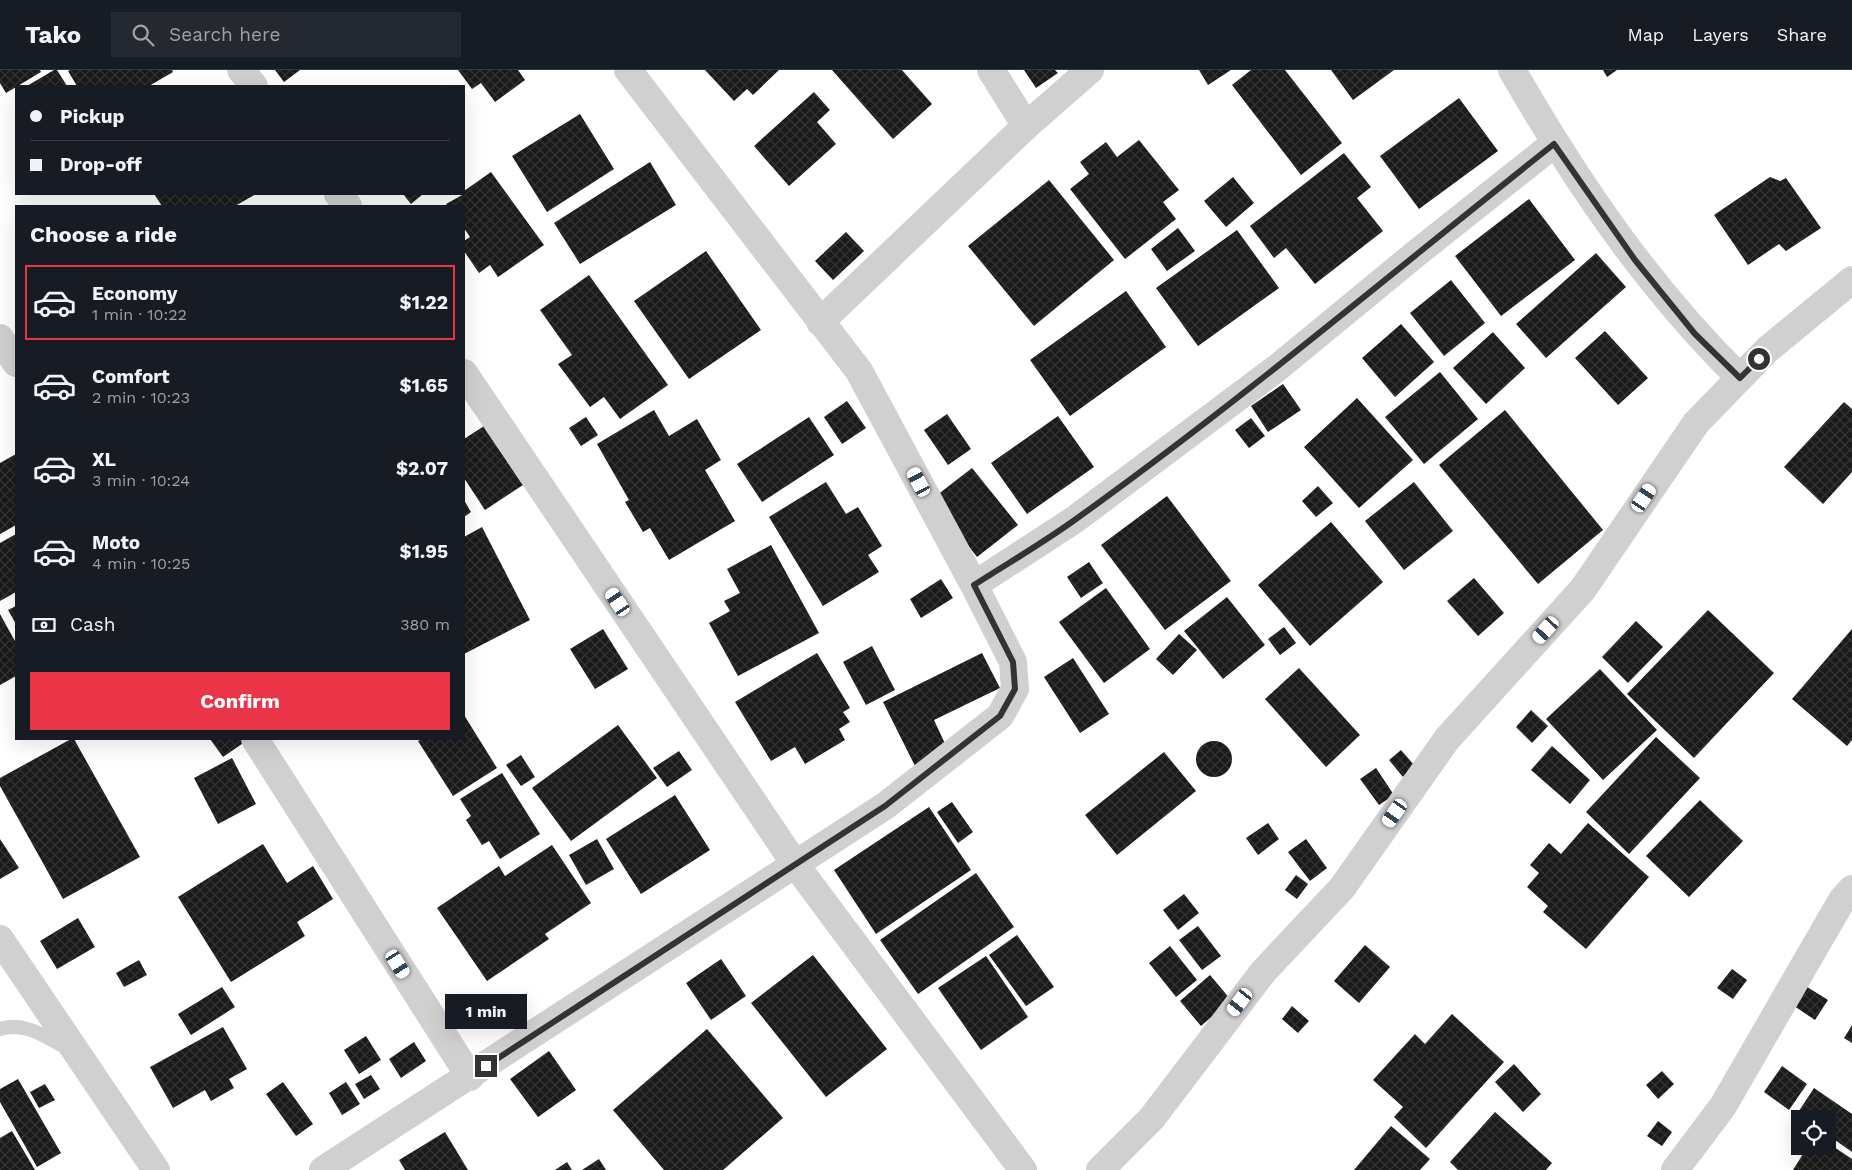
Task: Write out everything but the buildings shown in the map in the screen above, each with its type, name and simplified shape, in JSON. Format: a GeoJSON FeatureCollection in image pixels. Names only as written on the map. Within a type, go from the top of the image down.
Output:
{"type":"FeatureCollection","features":[{"type":"Feature","properties":{"kind":"street"},"geometry":{"type":"LineString","coordinates":[[241,70],[253,85]]}},
{"type":"Feature","properties":{"kind":"street"},"geometry":{"type":"LineString","coordinates":[[323,1170],[470,1077],[885,806],[1000,716],[1015,689],[1013,662],[974,585],[859,371],[628,70]]}},
{"type":"Feature","properties":{"kind":"street"},"geometry":{"type":"LineString","coordinates":[[991,70],[1026,126]]}},
{"type":"Feature","properties":{"kind":"street"},"geometry":{"type":"LineString","coordinates":[[820,322],[1026,126],[1090,70]]}},
{"type":"Feature","properties":{"kind":"street"},"geometry":{"type":"LineString","coordinates":[[1512,70],[1554,144],[1635,260],[1695,334],[1740,378]]}},
{"type":"Feature","properties":{"kind":"street"},"geometry":{"type":"LineString","coordinates":[[974,585],[1074,520],[1277,368],[1418,252],[1554,144]]}},
{"type":"Feature","properties":{"kind":"street"},"geometry":{"type":"LineString","coordinates":[[339,195],[347,205]]}},
{"type":"Feature","properties":{"kind":"street"},"geometry":{"type":"LineString","coordinates":[[1100,1170],[1152,1118],[1262,972],[1342,888],[1447,739],[1583,589],[1696,423],[1768,349],[1852,280]]}},
{"type":"Feature","properties":{"kind":"street"},"geometry":{"type":"LineString","coordinates":[[0,338],[15,361]]}},
{"type":"Feature","properties":{"kind":"street"},"geometry":{"type":"LineString","coordinates":[[465,373],[795,864],[1023,1170]]}},
{"type":"Feature","properties":{"kind":"street"},"geometry":{"type":"LineString","coordinates":[[256,740],[470,1077]]}},
{"type":"Feature","properties":{"kind":"street"},"geometry":{"type":"LineString","coordinates":[[1675,1170],[1723,1106],[1842,900],[1852,889]]}},
{"type":"Feature","properties":{"kind":"street"},"geometry":{"type":"LineString","coordinates":[[0,938],[156,1170]]}},
{"type":"Feature","properties":{"kind":"lane"},"geometry":{"type":"LineString","coordinates":[[0,1029],[13,1024],[27,1028],[81,1056]]}},
{"type":"Feature","properties":{"kind":"route"},"geometry":{"type":"LineString","coordinates":[[486,1066],[885,806],[1000,716],[1015,689],[1013,662],[974,585],[1074,520],[1277,368],[1418,252],[1554,144],[1635,260],[1695,334],[1740,378],[1759,359]]}}]}
